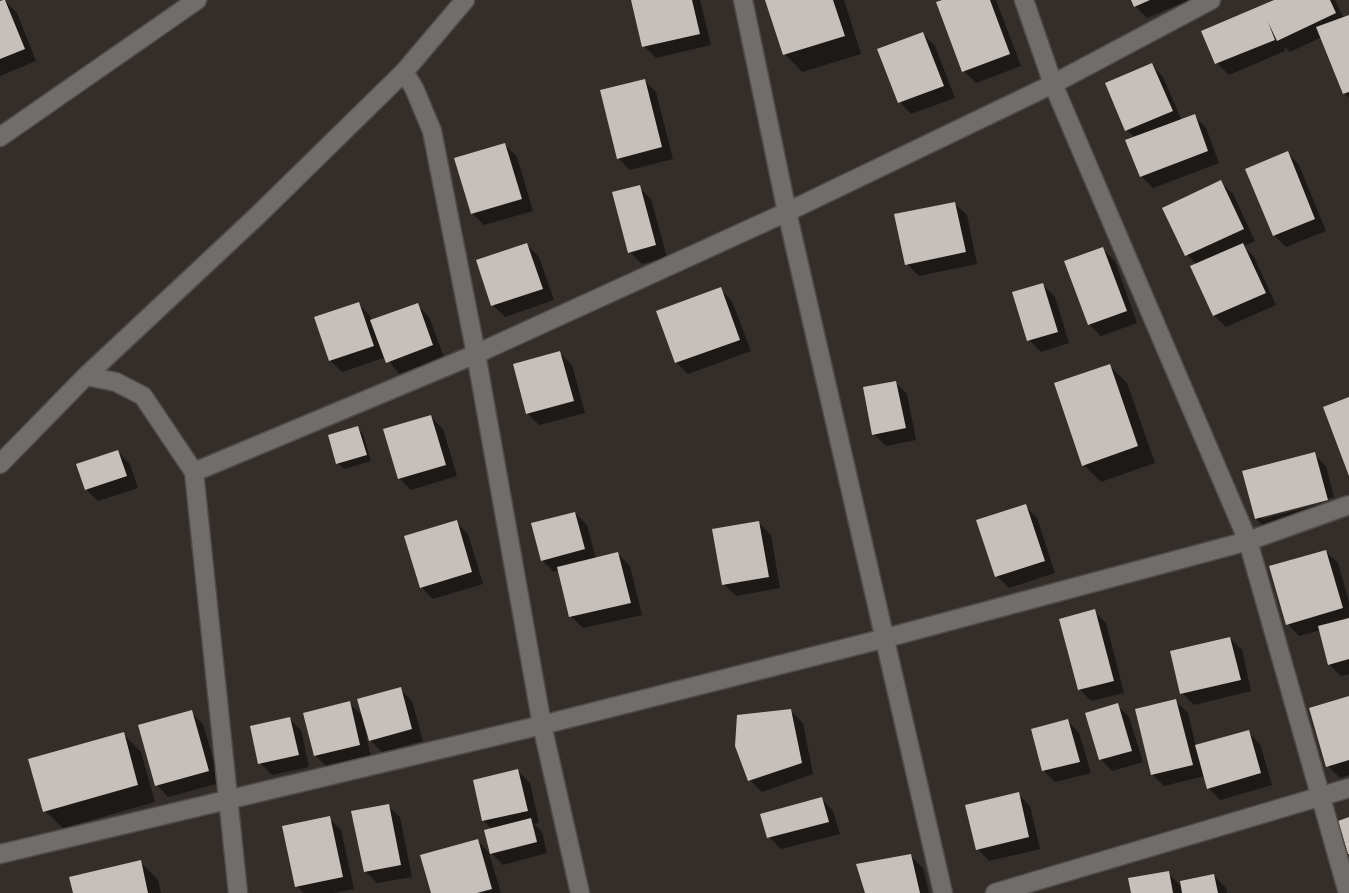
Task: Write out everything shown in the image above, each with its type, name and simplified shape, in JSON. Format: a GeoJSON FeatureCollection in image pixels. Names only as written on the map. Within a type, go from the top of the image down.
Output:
{"type":"FeatureCollection","features":[{"type":"Feature","properties":{"kind":"street"},"geometry":{"type":"LineString","coordinates":[[0,136],[197,0]]}},
{"type":"Feature","properties":{"kind":"street"},"geometry":{"type":"LineString","coordinates":[[0,464],[86,376],[256,217],[404,72],[465,0]]}},
{"type":"Feature","properties":{"kind":"street"},"geometry":{"type":"LineString","coordinates":[[743,0],[786,212],[943,893]]}},
{"type":"Feature","properties":{"kind":"street"},"geometry":{"type":"LineString","coordinates":[[1024,0],[1054,83],[1248,541],[1348,893]]}},
{"type":"Feature","properties":{"kind":"street"},"geometry":{"type":"LineString","coordinates":[[194,472],[477,354],[786,212],[1054,83],[1211,0]]}},
{"type":"Feature","properties":{"kind":"street"},"geometry":{"type":"LineString","coordinates":[[404,72],[419,97],[432,131],[477,354],[542,724],[580,893]]}},
{"type":"Feature","properties":{"kind":"street"},"geometry":{"type":"LineString","coordinates":[[86,376],[116,382],[144,396],[194,472],[238,893]]}},
{"type":"Feature","properties":{"kind":"street"},"geometry":{"type":"LineString","coordinates":[[0,854],[886,638],[1248,541],[1349,505]]}},
{"type":"Feature","properties":{"kind":"street"},"geometry":{"type":"LineString","coordinates":[[995,893],[1349,788]]}},
{"type":"Feature","properties":{"kind":"building"},"geometry":{"type":"Polygon","coordinates":[[[5,0],[25,49],[0,59],[0,1],[5,0]]]}},
{"type":"Feature","properties":{"kind":"building"},"geometry":{"type":"Polygon","coordinates":[[[631,0],[692,0],[700,34],[642,47],[631,0]]]}},
{"type":"Feature","properties":{"kind":"building"},"geometry":{"type":"Polygon","coordinates":[[[765,0],[833,0],[845,36],[783,55],[765,0]]]}},
{"type":"Feature","properties":{"kind":"building"},"geometry":{"type":"Polygon","coordinates":[[[990,0],[1010,54],[962,72],[936,2],[990,0]]]}},
{"type":"Feature","properties":{"kind":"building"},"geometry":{"type":"Polygon","coordinates":[[[1131,0],[1150,0],[1134,7],[1131,0]]]}},
{"type":"Feature","properties":{"kind":"building"},"geometry":{"type":"Polygon","coordinates":[[[1274,0],[1330,0],[1336,13],[1277,41],[1268,22],[1275,40],[1215,64],[1201,31],[1274,0]]]}},
{"type":"Feature","properties":{"kind":"building"},"geometry":{"type":"Polygon","coordinates":[[[1349,15],[1349,92],[1343,94],[1316,27],[1349,15]]]}},
{"type":"Feature","properties":{"kind":"building"},"geometry":{"type":"Polygon","coordinates":[[[923,32],[944,86],[898,103],[877,49],[923,32]]]}},
{"type":"Feature","properties":{"kind":"building"},"geometry":{"type":"Polygon","coordinates":[[[1152,63],[1173,111],[1125,131],[1105,83],[1152,63]]]}},
{"type":"Feature","properties":{"kind":"building"},"geometry":{"type":"Polygon","coordinates":[[[645,79],[662,147],[617,159],[600,90],[645,79]]]}},
{"type":"Feature","properties":{"kind":"building"},"geometry":{"type":"Polygon","coordinates":[[[1195,114],[1208,151],[1140,177],[1125,140],[1195,114]]]}},
{"type":"Feature","properties":{"kind":"building"},"geometry":{"type":"Polygon","coordinates":[[[505,143],[522,199],[471,214],[454,158],[505,143]]]}},
{"type":"Feature","properties":{"kind":"building"},"geometry":{"type":"Polygon","coordinates":[[[1288,151],[1315,219],[1273,236],[1245,169],[1288,151]]]}},
{"type":"Feature","properties":{"kind":"building"},"geometry":{"type":"Polygon","coordinates":[[[1221,180],[1244,229],[1185,256],[1162,208],[1221,180]]]}},
{"type":"Feature","properties":{"kind":"building"},"geometry":{"type":"Polygon","coordinates":[[[640,185],[656,245],[628,253],[612,192],[640,185]]]}},
{"type":"Feature","properties":{"kind":"building"},"geometry":{"type":"Polygon","coordinates":[[[955,202],[966,252],[905,265],[894,214],[955,202]]]}},
{"type":"Feature","properties":{"kind":"building"},"geometry":{"type":"Polygon","coordinates":[[[527,243],[543,289],[491,306],[476,260],[527,243]]]}},
{"type":"Feature","properties":{"kind":"building"},"geometry":{"type":"Polygon","coordinates":[[[1243,243],[1266,293],[1213,316],[1190,266],[1243,243]]]}},
{"type":"Feature","properties":{"kind":"building"},"geometry":{"type":"Polygon","coordinates":[[[1103,247],[1127,311],[1088,325],[1064,261],[1103,247]]]}},
{"type":"Feature","properties":{"kind":"building"},"geometry":{"type":"Polygon","coordinates":[[[1043,283],[1058,332],[1027,341],[1012,292],[1043,283]]]}},
{"type":"Feature","properties":{"kind":"building"},"geometry":{"type":"Polygon","coordinates":[[[721,287],[740,340],[675,363],[656,311],[721,287]]]}},
{"type":"Feature","properties":{"kind":"building"},"geometry":{"type":"Polygon","coordinates":[[[359,302],[374,346],[329,361],[314,317],[359,302]]]}},
{"type":"Feature","properties":{"kind":"building"},"geometry":{"type":"Polygon","coordinates":[[[418,303],[433,345],[386,363],[370,320],[418,303]]]}},
{"type":"Feature","properties":{"kind":"building"},"geometry":{"type":"Polygon","coordinates":[[[560,351],[574,401],[526,414],[513,364],[560,351]]]}},
{"type":"Feature","properties":{"kind":"building"},"geometry":{"type":"Polygon","coordinates":[[[1110,364],[1138,446],[1082,466],[1054,383],[1110,364]]]}},
{"type":"Feature","properties":{"kind":"building"},"geometry":{"type":"Polygon","coordinates":[[[896,381],[906,428],[872,435],[863,387],[896,381]]]}},
{"type":"Feature","properties":{"kind":"building"},"geometry":{"type":"Polygon","coordinates":[[[1349,397],[1349,476],[1323,407],[1349,397]]]}},
{"type":"Feature","properties":{"kind":"building"},"geometry":{"type":"Polygon","coordinates":[[[431,415],[446,465],[398,479],[383,429],[431,415]]]}},
{"type":"Feature","properties":{"kind":"building"},"geometry":{"type":"Polygon","coordinates":[[[358,426],[367,455],[336,464],[328,435],[358,426]]]}},
{"type":"Feature","properties":{"kind":"building"},"geometry":{"type":"Polygon","coordinates":[[[118,450],[127,476],[85,490],[76,464],[118,450]]]}},
{"type":"Feature","properties":{"kind":"building"},"geometry":{"type":"Polygon","coordinates":[[[1315,452],[1328,500],[1255,519],[1242,471],[1315,452]]]}},
{"type":"Feature","properties":{"kind":"building"},"geometry":{"type":"Polygon","coordinates":[[[1026,504],[1045,561],[995,577],[976,520],[1026,504]]]}},
{"type":"Feature","properties":{"kind":"building"},"geometry":{"type":"Polygon","coordinates":[[[575,512],[585,549],[541,561],[531,523],[575,512]]]}},
{"type":"Feature","properties":{"kind":"building"},"geometry":{"type":"Polygon","coordinates":[[[457,520],[472,572],[420,588],[404,536],[457,520]]]}},
{"type":"Feature","properties":{"kind":"building"},"geometry":{"type":"Polygon","coordinates":[[[759,521],[769,577],[722,585],[712,529],[759,521]]]}},
{"type":"Feature","properties":{"kind":"building"},"geometry":{"type":"Polygon","coordinates":[[[1326,550],[1343,608],[1286,625],[1269,566],[1326,550]]]}},
{"type":"Feature","properties":{"kind":"building"},"geometry":{"type":"Polygon","coordinates":[[[618,552],[631,603],[569,617],[557,567],[618,552]]]}},
{"type":"Feature","properties":{"kind":"building"},"geometry":{"type":"Polygon","coordinates":[[[1095,609],[1114,681],[1078,690],[1059,619],[1095,609]]]}},
{"type":"Feature","properties":{"kind":"building"},"geometry":{"type":"Polygon","coordinates":[[[1349,618],[1349,659],[1328,665],[1318,626],[1349,618]]]}},
{"type":"Feature","properties":{"kind":"building"},"geometry":{"type":"Polygon","coordinates":[[[1230,637],[1241,680],[1180,694],[1170,651],[1230,637]]]}},
{"type":"Feature","properties":{"kind":"building"},"geometry":{"type":"Polygon","coordinates":[[[401,687],[412,729],[369,741],[357,699],[401,687]]]}},
{"type":"Feature","properties":{"kind":"building"},"geometry":{"type":"Polygon","coordinates":[[[1349,696],[1349,760],[1326,767],[1309,708],[1349,696]]]}},
{"type":"Feature","properties":{"kind":"building"},"geometry":{"type":"Polygon","coordinates":[[[1176,699],[1193,765],[1151,775],[1135,709],[1176,699]]]}},
{"type":"Feature","properties":{"kind":"building"},"geometry":{"type":"Polygon","coordinates":[[[350,701],[360,745],[314,756],[303,713],[350,701]]]}},
{"type":"Feature","properties":{"kind":"building"},"geometry":{"type":"Polygon","coordinates":[[[1118,703],[1132,751],[1099,760],[1085,713],[1118,703]]]}},
{"type":"Feature","properties":{"kind":"building"},"geometry":{"type":"Polygon","coordinates":[[[791,709],[802,763],[748,781],[735,746],[737,715],[791,709]]]}},
{"type":"Feature","properties":{"kind":"building"},"geometry":{"type":"Polygon","coordinates":[[[192,710],[209,771],[155,786],[138,725],[192,710]]]}},
{"type":"Feature","properties":{"kind":"building"},"geometry":{"type":"Polygon","coordinates":[[[290,717],[299,755],[258,764],[250,726],[290,717]]]}},
{"type":"Feature","properties":{"kind":"building"},"geometry":{"type":"Polygon","coordinates":[[[1068,719],[1080,762],[1042,771],[1031,729],[1068,719]]]}},
{"type":"Feature","properties":{"kind":"building"},"geometry":{"type":"Polygon","coordinates":[[[1249,730],[1261,773],[1207,789],[1195,745],[1249,730]]]}},
{"type":"Feature","properties":{"kind":"building"},"geometry":{"type":"Polygon","coordinates":[[[124,732],[138,785],[43,812],[28,759],[124,732]]]}},
{"type":"Feature","properties":{"kind":"building"},"geometry":{"type":"Polygon","coordinates":[[[518,769],[528,811],[482,821],[473,780],[518,769]]]}},
{"type":"Feature","properties":{"kind":"building"},"geometry":{"type":"Polygon","coordinates":[[[1019,792],[1029,837],[976,850],[965,805],[1019,792]]]}},
{"type":"Feature","properties":{"kind":"building"},"geometry":{"type":"Polygon","coordinates":[[[822,797],[829,822],[767,838],[760,814],[822,797]]]}},
{"type":"Feature","properties":{"kind":"building"},"geometry":{"type":"Polygon","coordinates":[[[389,804],[401,865],[364,872],[351,811],[389,804]]]}},
{"type":"Feature","properties":{"kind":"building"},"geometry":{"type":"Polygon","coordinates":[[[330,816],[343,877],[295,887],[282,826],[330,816]]]}},
{"type":"Feature","properties":{"kind":"building"},"geometry":{"type":"Polygon","coordinates":[[[1349,817],[1349,854],[1348,854],[1338,821],[1349,817]]]}},
{"type":"Feature","properties":{"kind":"building"},"geometry":{"type":"Polygon","coordinates":[[[531,818],[537,842],[490,854],[484,830],[531,818]]]}},
{"type":"Feature","properties":{"kind":"building"},"geometry":{"type":"Polygon","coordinates":[[[478,839],[492,889],[477,893],[431,893],[420,855],[478,839]]]}},
{"type":"Feature","properties":{"kind":"building"},"geometry":{"type":"Polygon","coordinates":[[[911,854],[920,893],[865,893],[856,864],[911,854]]]}},
{"type":"Feature","properties":{"kind":"building"},"geometry":{"type":"Polygon","coordinates":[[[141,860],[148,893],[73,893],[69,877],[141,860]]]}},
{"type":"Feature","properties":{"kind":"building"},"geometry":{"type":"Polygon","coordinates":[[[1169,871],[1173,893],[1131,893],[1128,878],[1169,871]]]}},
{"type":"Feature","properties":{"kind":"building"},"geometry":{"type":"Polygon","coordinates":[[[1214,874],[1218,893],[1182,893],[1180,881],[1214,874]]]}}]}
